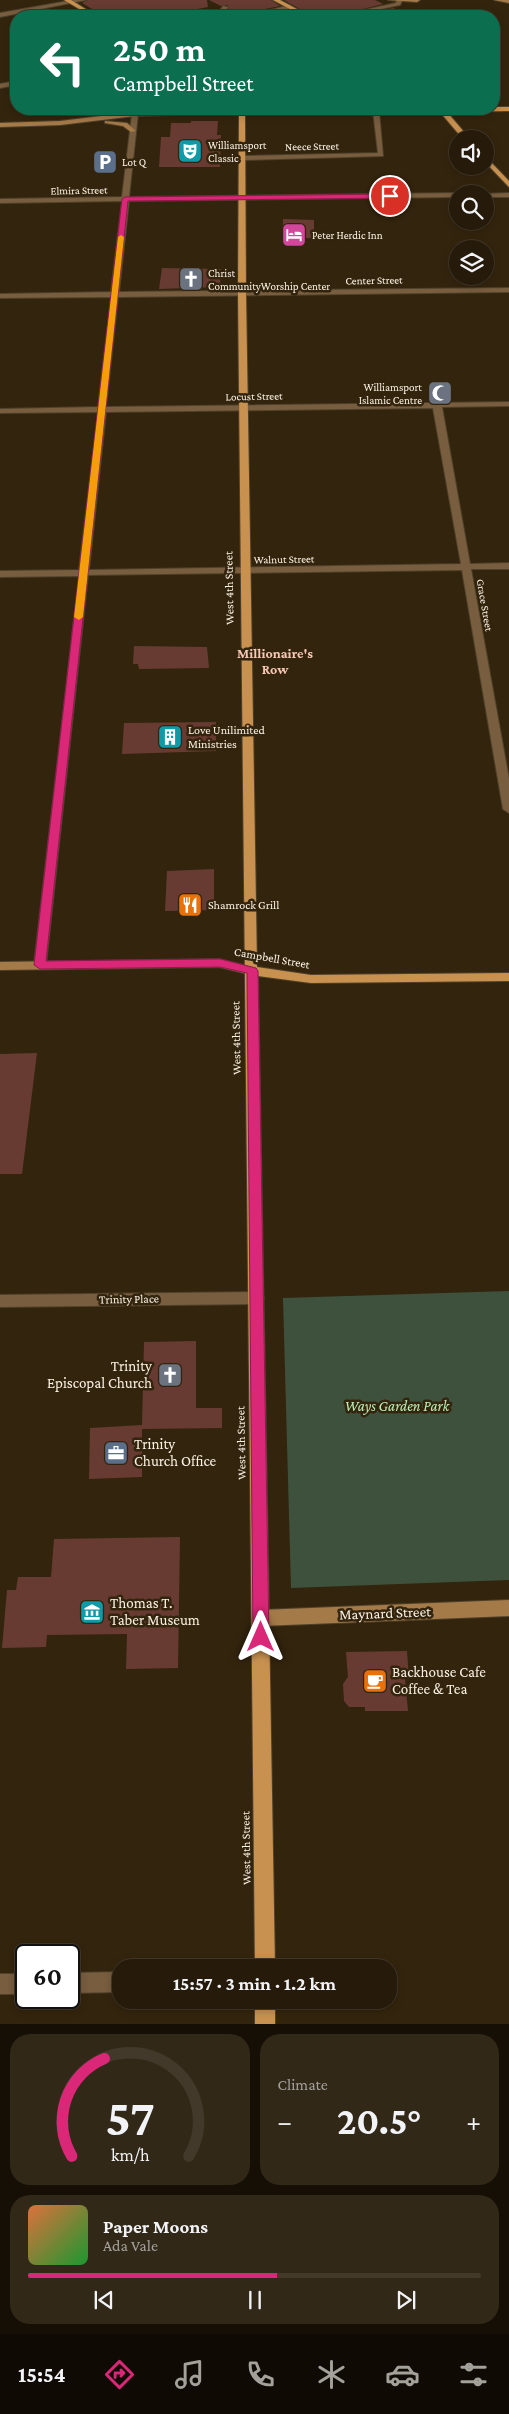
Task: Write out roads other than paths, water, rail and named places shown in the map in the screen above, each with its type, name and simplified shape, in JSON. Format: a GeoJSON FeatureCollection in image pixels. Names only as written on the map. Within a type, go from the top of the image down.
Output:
{"type":"FeatureCollection","features":[{"type":"Feature","properties":{"kind":"main road"},"geometry":{"type":"LineString","coordinates":[[276,0],[294,10]]}},
{"type":"Feature","properties":{"kind":"main road"},"geometry":{"type":"LineString","coordinates":[[391,0],[399,2],[417,0]]}},
{"type":"Feature","properties":{"kind":"main road"},"geometry":{"type":"LineString","coordinates":[[496,0],[509,1]]}},
{"type":"Feature","properties":{"kind":"main road"},"geometry":{"type":"LineString","coordinates":[[69,1],[84,10]]}},
{"type":"Feature","properties":{"kind":"main road"},"geometry":{"type":"LineString","coordinates":[[60,123],[127,115]]}},
{"type":"Feature","properties":{"kind":"main road","name":"West 4th Street"},"geometry":{"type":"LineString","coordinates":[[242,115],[242,293],[265,1959]]}},
{"type":"Feature","properties":{"kind":"main road"},"geometry":{"type":"LineString","coordinates":[[446,115],[459,130]]}},
{"type":"Feature","properties":{"kind":"main road"},"geometry":{"type":"LineString","coordinates":[[0,125],[117,122],[125,124],[133,131]]}},
{"type":"Feature","properties":{"kind":"main road"},"geometry":{"type":"LineString","coordinates":[[494,168],[509,185]]}},
{"type":"Feature","properties":{"kind":"main road","name":"Campbell Street"},"geometry":{"type":"LineString","coordinates":[[0,966],[220,963],[252,971],[311,979],[509,976]]}},
{"type":"Feature","properties":{"kind":"main road","name":"Maynard Street"},"geometry":{"type":"LineString","coordinates":[[261,1618],[509,1608]]}},
{"type":"Feature","properties":{"kind":"main road"},"geometry":{"type":"LineString","coordinates":[[265,2009],[266,2024]]}},
{"type":"Feature","properties":{"kind":"street"},"geometry":{"type":"LineString","coordinates":[[25,10],[83,0]]}},
{"type":"Feature","properties":{"kind":"street"},"geometry":{"type":"LineString","coordinates":[[369,10],[398,4],[399,2]]}},
{"type":"Feature","properties":{"kind":"street"},"geometry":{"type":"LineString","coordinates":[[280,10],[290,8]]}},
{"type":"Feature","properties":{"kind":"street"},"geometry":{"type":"LineString","coordinates":[[40,965],[135,115]]}},
{"type":"Feature","properties":{"kind":"street","name":"Neece Street"},"geometry":{"type":"LineString","coordinates":[[243,158],[381,155],[376,115]]}},
{"type":"Feature","properties":{"kind":"street"},"geometry":{"type":"LineString","coordinates":[[494,195],[509,194]]}},
{"type":"Feature","properties":{"kind":"street","name":"Elmira Street"},"geometry":{"type":"LineString","coordinates":[[0,201],[449,195]]}},
{"type":"Feature","properties":{"kind":"street","name":"Center Street"},"geometry":{"type":"LineString","coordinates":[[0,296],[509,290]]}},
{"type":"Feature","properties":{"kind":"street","name":"Locust Street"},"geometry":{"type":"LineString","coordinates":[[0,411],[509,404]]}},
{"type":"Feature","properties":{"kind":"street","name":"Grace Street"},"geometry":{"type":"LineString","coordinates":[[436,405],[509,809]]}},
{"type":"Feature","properties":{"kind":"street","name":"Walnut Street"},"geometry":{"type":"LineString","coordinates":[[0,574],[509,566]]}},
{"type":"Feature","properties":{"kind":"street","name":"Trinity Place"},"geometry":{"type":"LineString","coordinates":[[0,1301],[257,1298]]}},
{"type":"Feature","properties":{"kind":"street"},"geometry":{"type":"LineString","coordinates":[[80,1983],[112,1982]]}},
{"type":"Feature","properties":{"kind":"street"},"geometry":{"type":"LineString","coordinates":[[0,1984],[15,1984]]}},
{"type":"Feature","properties":{"kind":"place","name":"Williamsport Classic"},"geometry":{"type":"Point","coordinates":[190,151]}},
{"type":"Feature","properties":{"kind":"place","name":"Lot Q"},"geometry":{"type":"Point","coordinates":[105,162]}},
{"type":"Feature","properties":{"kind":"place","name":"Peter Herdic Inn"},"geometry":{"type":"Point","coordinates":[294,235]}},
{"type":"Feature","properties":{"kind":"place","name":"Christ CommunityWorship Center"},"geometry":{"type":"Point","coordinates":[191,279]}},
{"type":"Feature","properties":{"kind":"place","name":"Williamsport Islamic Centre"},"geometry":{"type":"Point","coordinates":[440,393]}},
{"type":"Feature","properties":{"kind":"place","name":"Love Unilimited Ministries"},"geometry":{"type":"Point","coordinates":[170,737]}},
{"type":"Feature","properties":{"kind":"place","name":"Shamrock Grill"},"geometry":{"type":"Point","coordinates":[190,905]}},
{"type":"Feature","properties":{"kind":"place","name":"Trinity Episcopal Church"},"geometry":{"type":"Point","coordinates":[170,1375]}},
{"type":"Feature","properties":{"kind":"place","name":"Trinity Church Office"},"geometry":{"type":"Point","coordinates":[116,1453]}},
{"type":"Feature","properties":{"kind":"place","name":"Thomas T. Taber Museum"},"geometry":{"type":"Point","coordinates":[92,1612]}},
{"type":"Feature","properties":{"kind":"place","name":"Backhouse Cafe Coffee & Tea"},"geometry":{"type":"Point","coordinates":[375,1681]}},
{"type":"Feature","properties":{"kind":"district","name":"Millionaire's Row"},"geometry":{"type":"Point","coordinates":[275,662]}},
{"type":"Feature","properties":{"kind":"park label","name":"Ways Garden Park"},"geometry":{"type":"Point","coordinates":[397,1406]}}]}
